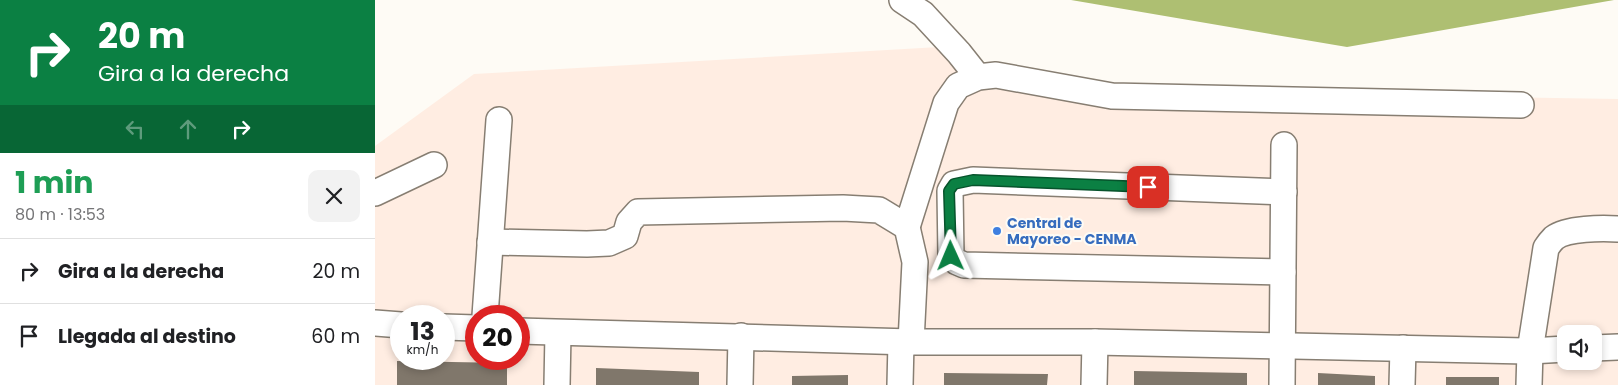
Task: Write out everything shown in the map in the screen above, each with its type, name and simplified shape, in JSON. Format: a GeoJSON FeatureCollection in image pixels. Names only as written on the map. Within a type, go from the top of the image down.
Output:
{"type":"FeatureCollection","features":[{"type":"Feature","properties":{"kind":"street"},"geometry":{"type":"LineString","coordinates":[[902,0],[923,14],[978,77]]}},
{"type":"Feature","properties":{"kind":"street"},"geometry":{"type":"LineString","coordinates":[[900,385],[915,262],[907,227],[946,103],[958,86],[978,77],[996,76],[1112,96],[1521,105]]}},
{"type":"Feature","properties":{"kind":"street"},"geometry":{"type":"LineString","coordinates":[[486,305],[499,120]]}},
{"type":"Feature","properties":{"kind":"street"},"geometry":{"type":"LineString","coordinates":[[1283,385],[1284,145]]}},
{"type":"Feature","properties":{"kind":"street"},"geometry":{"type":"LineString","coordinates":[[375,193],[434,165]]}},
{"type":"Feature","properties":{"kind":"street"},"geometry":{"type":"LineString","coordinates":[[1283,272],[964,265],[957,262],[951,256],[949,191],[954,184],[973,180],[1284,192]]}},
{"type":"Feature","properties":{"kind":"street"},"geometry":{"type":"LineString","coordinates":[[490,242],[609,243],[625,236],[629,222],[638,212],[843,208],[879,210],[907,227]]}},
{"type":"Feature","properties":{"kind":"street"},"geometry":{"type":"LineString","coordinates":[[1529,385],[1530,350],[1546,248],[1555,237],[1572,232],[1597,228],[1618,229]]}},
{"type":"Feature","properties":{"kind":"street"},"geometry":{"type":"LineString","coordinates":[[375,324],[390,325]]}},
{"type":"Feature","properties":{"kind":"street"},"geometry":{"type":"LineString","coordinates":[[530,332],[906,342],[1095,342],[1557,349]]}},
{"type":"Feature","properties":{"kind":"street"},"geometry":{"type":"LineString","coordinates":[[557,385],[558,333]]}},
{"type":"Feature","properties":{"kind":"street"},"geometry":{"type":"LineString","coordinates":[[740,385],[741,336]]}},
{"type":"Feature","properties":{"kind":"street"},"geometry":{"type":"LineString","coordinates":[[1094,385],[1095,342]]}},
{"type":"Feature","properties":{"kind":"street"},"geometry":{"type":"LineString","coordinates":[[1602,348],[1618,347]]}},
{"type":"Feature","properties":{"kind":"street"},"geometry":{"type":"LineString","coordinates":[[1402,385],[1403,348]]}},
{"type":"Feature","properties":{"kind":"shaded area","name":"Central de Mayoreo - CENMA"},"geometry":{"type":"Polygon","coordinates":[[[939,47],[975,89],[1618,99],[1618,385],[375,385],[375,146],[474,74],[939,47]]]}},
{"type":"Feature","properties":{"kind":"green space"},"geometry":{"type":"Polygon","coordinates":[[[1071,0],[1614,0],[1347,47],[1071,0]]]}},
{"type":"Feature","properties":{"kind":"building"},"geometry":{"type":"Polygon","coordinates":[[[455,362],[465,362],[465,370],[507,370],[507,385],[397,385],[397,370],[455,370],[455,362]]]}},
{"type":"Feature","properties":{"kind":"building"},"geometry":{"type":"Polygon","coordinates":[[[596,368],[699,372],[699,385],[596,385],[596,368]]]}},
{"type":"Feature","properties":{"kind":"building"},"geometry":{"type":"Polygon","coordinates":[[[1134,371],[1247,373],[1247,385],[1134,385],[1134,371]]]}},
{"type":"Feature","properties":{"kind":"building"},"geometry":{"type":"Polygon","coordinates":[[[944,373],[1048,374],[1047,385],[944,385],[944,373]]]}},
{"type":"Feature","properties":{"kind":"building"},"geometry":{"type":"Polygon","coordinates":[[[1318,373],[1375,376],[1375,385],[1318,385],[1318,373]]]}},
{"type":"Feature","properties":{"kind":"building"},"geometry":{"type":"Polygon","coordinates":[[[848,375],[848,385],[792,385],[792,376],[848,375]]]}},
{"type":"Feature","properties":{"kind":"building"},"geometry":{"type":"Polygon","coordinates":[[[1446,377],[1499,377],[1499,385],[1446,385],[1446,377]]]}},
{"type":"Feature","properties":{"kind":"place","name":"Central de Mayoreo - CENMA"},"geometry":{"type":"Point","coordinates":[997,231]}},
{"type":"Feature","properties":{"kind":"route"},"geometry":{"type":"LineString","coordinates":[[951,256],[949,191],[954,184],[973,180],[1148,187]]}}]}
